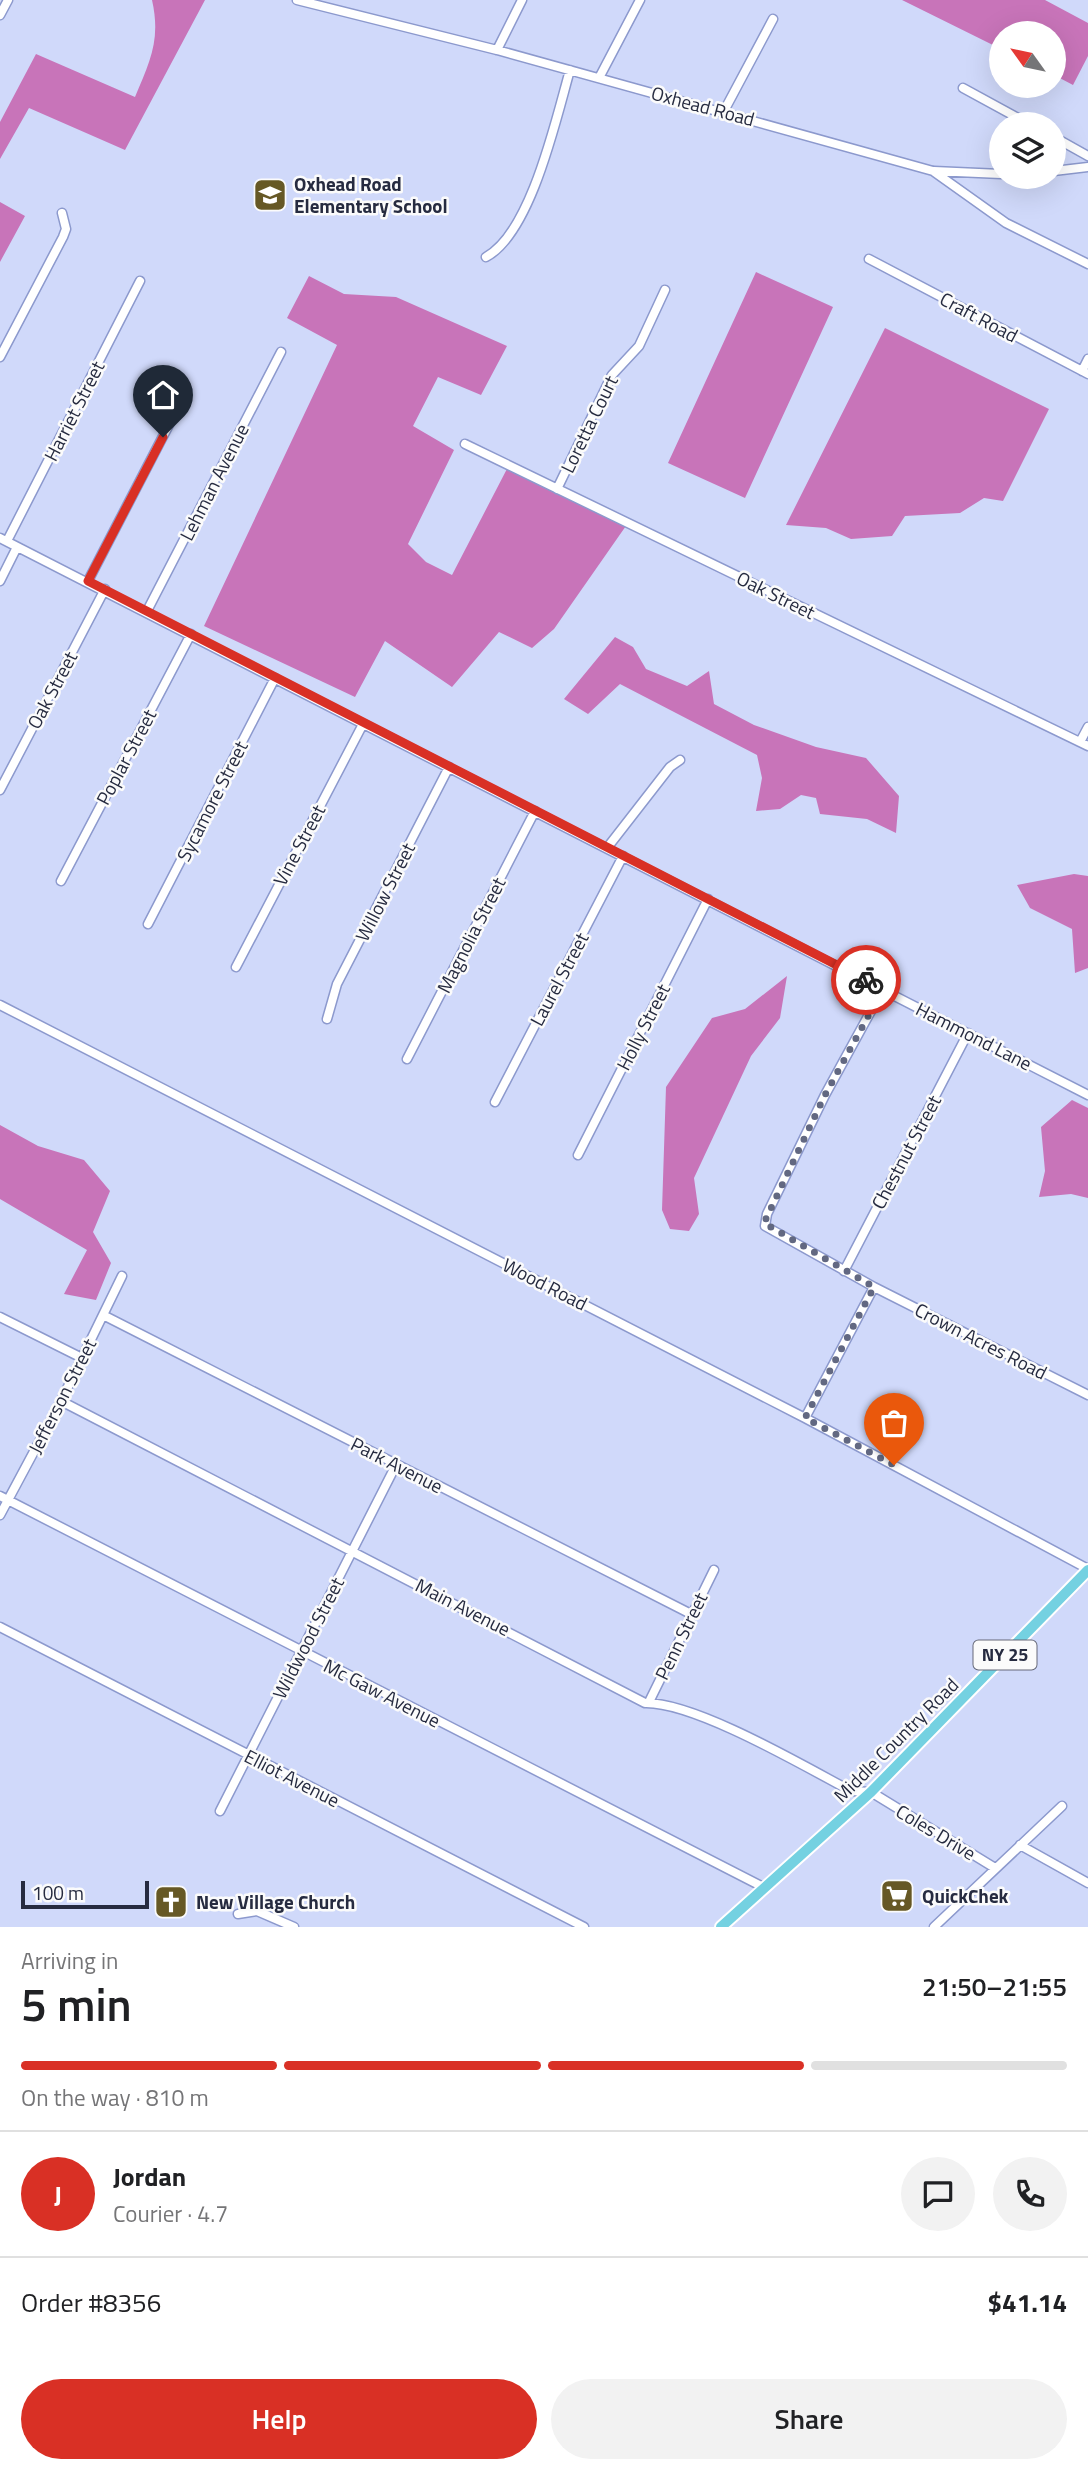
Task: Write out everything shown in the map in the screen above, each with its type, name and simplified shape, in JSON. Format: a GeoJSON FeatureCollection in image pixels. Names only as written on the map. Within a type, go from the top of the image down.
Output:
{"type":"FeatureCollection","features":[{"type":"Feature","properties":{"kind":"main road","name":"Middle Country Road"},"geometry":{"type":"LineString","coordinates":[[721,1927],[871,1792],[1088,1570]]}},
{"type":"Feature","properties":{"kind":"street"},"geometry":{"type":"LineString","coordinates":[[0,15],[8,0]]}},
{"type":"Feature","properties":{"kind":"street","name":"Oxhead Road"},"geometry":{"type":"LineString","coordinates":[[297,0],[497,50],[933,170],[1006,223],[1088,264]]}},
{"type":"Feature","properties":{"kind":"street"},"geometry":{"type":"LineString","coordinates":[[497,50],[523,0]]}},
{"type":"Feature","properties":{"kind":"street"},"geometry":{"type":"LineString","coordinates":[[599,78],[640,0]]}},
{"type":"Feature","properties":{"kind":"street"},"geometry":{"type":"LineString","coordinates":[[724,111],[774,19]]}},
{"type":"Feature","properties":{"kind":"street"},"geometry":{"type":"LineString","coordinates":[[486,257],[506,243],[539,175],[570,70]]}},
{"type":"Feature","properties":{"kind":"street"},"geometry":{"type":"LineString","coordinates":[[963,88],[1007,112]]}},
{"type":"Feature","properties":{"kind":"street"},"geometry":{"type":"LineString","coordinates":[[1066,144],[1088,156]]}},
{"type":"Feature","properties":{"kind":"street"},"geometry":{"type":"LineString","coordinates":[[1066,170],[1088,167]]}},
{"type":"Feature","properties":{"kind":"street"},"geometry":{"type":"LineString","coordinates":[[933,170],[989,173]]}},
{"type":"Feature","properties":{"kind":"street"},"geometry":{"type":"LineString","coordinates":[[0,357],[63,237],[66,229],[62,213]]}},
{"type":"Feature","properties":{"kind":"street","name":"Craft Road"},"geometry":{"type":"LineString","coordinates":[[869,260],[1085,372]]}},
{"type":"Feature","properties":{"kind":"street","name":"Harriet Street"},"geometry":{"type":"LineString","coordinates":[[3,539],[140,281]]}},
{"type":"Feature","properties":{"kind":"street","name":"Loretta Court"},"geometry":{"type":"LineString","coordinates":[[557,489],[611,375],[639,346],[665,290]]}},
{"type":"Feature","properties":{"kind":"street","name":"Lehman Avenue"},"geometry":{"type":"LineString","coordinates":[[147,611],[281,352]]}},
{"type":"Feature","properties":{"kind":"street"},"geometry":{"type":"LineString","coordinates":[[1085,372],[1088,359]]}},
{"type":"Feature","properties":{"kind":"street"},"geometry":{"type":"LineString","coordinates":[[88,581],[187,390]]}},
{"type":"Feature","properties":{"kind":"street","name":"Oak Street"},"geometry":{"type":"LineString","coordinates":[[465,444],[1084,744]]}},
{"type":"Feature","properties":{"kind":"street","name":"Hammond Lane"},"geometry":{"type":"LineString","coordinates":[[3,539],[1088,1095]]}},
{"type":"Feature","properties":{"kind":"street"},"geometry":{"type":"LineString","coordinates":[[0,581],[18,547]]}},
{"type":"Feature","properties":{"kind":"street","name":"Oak Street"},"geometry":{"type":"LineString","coordinates":[[0,790],[105,589]]}},
{"type":"Feature","properties":{"kind":"street","name":"Poplar Street"},"geometry":{"type":"LineString","coordinates":[[61,881],[191,634]]}},
{"type":"Feature","properties":{"kind":"street","name":"Sycamore Street"},"geometry":{"type":"LineString","coordinates":[[148,923],[275,678]]}},
{"type":"Feature","properties":{"kind":"street","name":"Vine Street"},"geometry":{"type":"LineString","coordinates":[[236,967],[363,724]]}},
{"type":"Feature","properties":{"kind":"street"},"geometry":{"type":"LineString","coordinates":[[1084,744],[1088,727]]}},
{"type":"Feature","properties":{"kind":"street"},"geometry":{"type":"LineString","coordinates":[[607,848],[670,767],[680,760]]}},
{"type":"Feature","properties":{"kind":"street","name":"Willow Street"},"geometry":{"type":"LineString","coordinates":[[327,1019],[337,984],[449,768]]}},
{"type":"Feature","properties":{"kind":"street","name":"Magnolia Street"},"geometry":{"type":"LineString","coordinates":[[407,1059],[535,811]]}},
{"type":"Feature","properties":{"kind":"street","name":"Laurel Street"},"geometry":{"type":"LineString","coordinates":[[495,1102],[623,856]]}},
{"type":"Feature","properties":{"kind":"street","name":"Holly Street"},"geometry":{"type":"LineString","coordinates":[[578,1155],[708,899]]}},
{"type":"Feature","properties":{"kind":"street","name":"Crown Acres Road"},"geometry":{"type":"LineString","coordinates":[[883,989],[825,1095],[764,1223],[874,1287],[1088,1395]]}},
{"type":"Feature","properties":{"kind":"street","name":"Wood Road"},"geometry":{"type":"LineString","coordinates":[[0,1005],[805,1418],[1088,1570]]}},
{"type":"Feature","properties":{"kind":"street","name":"Chestnut Street"},"geometry":{"type":"LineString","coordinates":[[844,1271],[968,1033]]}},
{"type":"Feature","properties":{"kind":"street","name":"Jefferson Street"},"geometry":{"type":"LineString","coordinates":[[0,1515],[4,1498],[61,1401],[122,1276]]}},
{"type":"Feature","properties":{"kind":"street"},"geometry":{"type":"LineString","coordinates":[[805,1418],[874,1287]]}},
{"type":"Feature","properties":{"kind":"street","name":"Park Avenue"},"geometry":{"type":"LineString","coordinates":[[103,1315],[691,1614]]}},
{"type":"Feature","properties":{"kind":"street"},"geometry":{"type":"LineString","coordinates":[[0,1317],[82,1358]]}},
{"type":"Feature","properties":{"kind":"street","name":"Main Avenue"},"geometry":{"type":"LineString","coordinates":[[61,1401],[649,1703],[663,1703],[736,1732],[851,1791],[871,1792]]}},
{"type":"Feature","properties":{"kind":"street","name":"Wildwood Street"},"geometry":{"type":"LineString","coordinates":[[220,1811],[396,1465]]}},
{"type":"Feature","properties":{"kind":"street","name":"Mc Gaw Avenue"},"geometry":{"type":"LineString","coordinates":[[4,1498],[765,1888]]}},
{"type":"Feature","properties":{"kind":"street","name":"Penn Street"},"geometry":{"type":"LineString","coordinates":[[649,1703],[714,1570]]}},
{"type":"Feature","properties":{"kind":"street","name":"Elliot Avenue"},"geometry":{"type":"LineString","coordinates":[[0,1628],[584,1927]]}},
{"type":"Feature","properties":{"kind":"street","name":"Coles Drive"},"geometry":{"type":"LineString","coordinates":[[871,1792],[995,1868],[1062,1806]]}},
{"type":"Feature","properties":{"kind":"street"},"geometry":{"type":"LineString","coordinates":[[1020,1845],[1088,1883]]}},
{"type":"Feature","properties":{"kind":"street"},"geometry":{"type":"LineString","coordinates":[[934,1927],[995,1868]]}},
{"type":"Feature","properties":{"kind":"street"},"geometry":{"type":"LineString","coordinates":[[238,1914],[257,1911],[294,1927]]}},
{"type":"Feature","properties":{"kind":"shaded area"},"geometry":{"type":"Polygon","coordinates":[[[152,0],[205,0],[125,150],[29,108],[0,159],[0,122],[36,54],[135,97],[155,39],[152,0]]]}},
{"type":"Feature","properties":{"kind":"shaded area"},"geometry":{"type":"Polygon","coordinates":[[[902,0],[1045,0],[1088,23],[1088,56],[1073,85],[1066,81],[1066,21],[989,21],[989,43],[902,0]]]}},
{"type":"Feature","properties":{"kind":"shaded area"},"geometry":{"type":"Polygon","coordinates":[[[0,202],[25,216],[0,262],[0,202]]]}},
{"type":"Feature","properties":{"kind":"shaded area"},"geometry":{"type":"Polygon","coordinates":[[[756,272],[833,307],[745,498],[668,463],[756,272]]]}},
{"type":"Feature","properties":{"kind":"shaded area"},"geometry":{"type":"Polygon","coordinates":[[[309,276],[344,294],[396,297],[507,346],[481,395],[438,377],[413,426],[454,450],[408,544],[426,562],[452,575],[509,465],[628,523],[554,629],[532,648],[499,632],[452,687],[385,641],[355,697],[204,626],[337,345],[287,318],[309,276]]]}},
{"type":"Feature","properties":{"kind":"shaded area"},"geometry":{"type":"Polygon","coordinates":[[[885,328],[1049,409],[1003,501],[984,498],[960,513],[905,516],[892,536],[851,539],[826,528],[786,525],[885,328]]]}},
{"type":"Feature","properties":{"kind":"shaded area"},"geometry":{"type":"Polygon","coordinates":[[[615,637],[633,647],[646,669],[687,686],[709,671],[714,704],[754,725],[816,747],[866,758],[899,796],[896,833],[867,819],[820,814],[816,798],[801,795],[780,809],[756,811],[762,778],[757,755],[620,684],[588,714],[564,699],[615,637]]]}},
{"type":"Feature","properties":{"kind":"shaded area"},"geometry":{"type":"Polygon","coordinates":[[[1074,874],[1088,876],[1088,968],[1075,973],[1072,929],[1030,908],[1017,885],[1074,874]]]}},
{"type":"Feature","properties":{"kind":"shaded area"},"geometry":{"type":"Polygon","coordinates":[[[787,976],[780,1018],[751,1056],[694,1178],[699,1214],[689,1231],[670,1229],[662,1210],[666,1087],[712,1018],[745,1009],[787,976]]]}},
{"type":"Feature","properties":{"kind":"shaded area"},"geometry":{"type":"Polygon","coordinates":[[[1072,1100],[1088,1108],[1088,1198],[1071,1194],[1039,1197],[1045,1171],[1041,1127],[1072,1100]]]}},
{"type":"Feature","properties":{"kind":"shaded area"},"geometry":{"type":"Polygon","coordinates":[[[0,1125],[38,1146],[84,1160],[110,1191],[93,1232],[111,1263],[96,1300],[64,1294],[87,1250],[0,1199],[0,1125]]]}},
{"type":"Feature","properties":{"kind":"way so far"},"geometry":{"type":"LineString","coordinates":[[866,980],[883,989],[825,1095],[764,1223],[767,1228],[830,1259],[844,1271],[874,1287],[805,1418],[894,1465]]}},
{"type":"Feature","properties":{"kind":"place","name":"Oxhead Road Elementary School"},"geometry":{"type":"Point","coordinates":[270,195]}},
{"type":"Feature","properties":{"kind":"place","name":"QuickChek"},"geometry":{"type":"Point","coordinates":[897,1896]}},
{"type":"Feature","properties":{"kind":"place","name":"New Village Church"},"geometry":{"type":"Point","coordinates":[171,1902]}},
{"type":"Feature","properties":{"kind":"route"},"geometry":{"type":"LineString","coordinates":[[163,437],[88,581],[866,980]]}}]}
